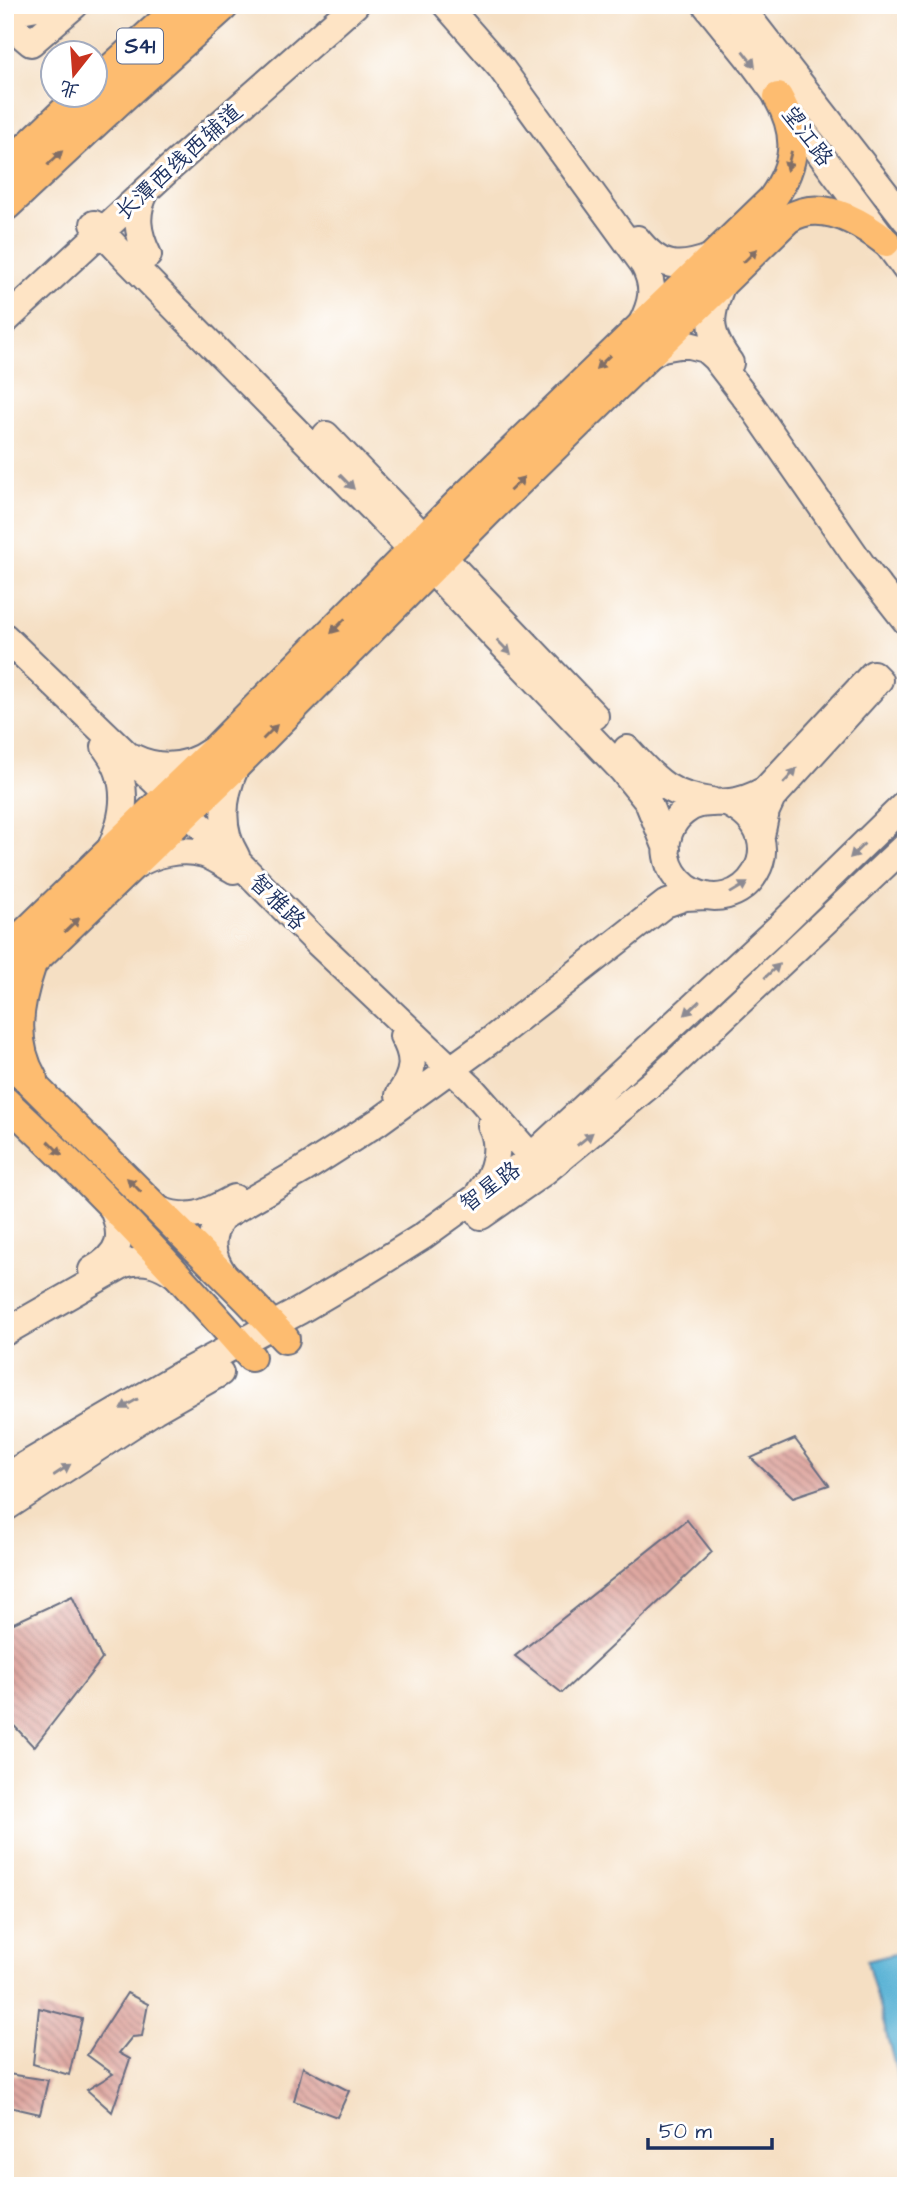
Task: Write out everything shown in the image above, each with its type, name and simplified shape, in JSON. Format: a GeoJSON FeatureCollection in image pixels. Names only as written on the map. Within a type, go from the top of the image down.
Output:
{"type":"FeatureCollection","features":[{"type":"Feature","properties":{"kind":"highway","name":"S41"},"geometry":{"type":"LineString","coordinates":[[108,74],[185,5]]}},
{"type":"Feature","properties":{"kind":"highway","name":"S41"},"geometry":{"type":"LineString","coordinates":[[5,204],[222,5]]}},
{"type":"Feature","properties":{"kind":"highway"},"geometry":{"type":"LineString","coordinates":[[5,171],[71,108]]}},
{"type":"Feature","properties":{"kind":"main road"},"geometry":{"type":"LineString","coordinates":[[5,989],[14,953],[119,860],[227,756],[428,553],[483,517],[650,355],[772,199],[786,175],[791,159],[793,134],[778,97]]}},
{"type":"Feature","properties":{"kind":"main road"},"geometry":{"type":"LineString","coordinates":[[428,553],[463,498],[641,326],[788,219],[807,210],[840,215],[872,231],[886,242]]}},
{"type":"Feature","properties":{"kind":"main road"},"geometry":{"type":"LineString","coordinates":[[14,953],[21,1000],[18,1034],[27,1068],[44,1096]]}},
{"type":"Feature","properties":{"kind":"main road"},"geometry":{"type":"LineString","coordinates":[[5,1057],[278,1332]]}},
{"type":"Feature","properties":{"kind":"main road"},"geometry":{"type":"LineString","coordinates":[[11,1108],[111,1205],[245,1350]]}},
{"type":"Feature","properties":{"kind":"street"},"geometry":{"type":"LineString","coordinates":[[29,16],[75,5]]}},
{"type":"Feature","properties":{"kind":"street","name":"长潭西线西辅道"},"geometry":{"type":"LineString","coordinates":[[5,321],[59,272],[104,222],[342,5]]}},
{"type":"Feature","properties":{"kind":"street","name":"长潭西线西辅道"},"geometry":{"type":"LineString","coordinates":[[5,305],[45,266],[147,189],[355,5]]}},
{"type":"Feature","properties":{"kind":"street"},"geometry":{"type":"LineString","coordinates":[[446,5],[501,68],[644,265],[653,288],[652,299],[641,326]]}},
{"type":"Feature","properties":{"kind":"street"},"geometry":{"type":"LineString","coordinates":[[460,5],[535,97],[639,242],[666,264],[718,270],[711,323],[715,342],[859,547],[906,609]]}},
{"type":"Feature","properties":{"kind":"street","name":"望江路"},"geometry":{"type":"LineString","coordinates":[[706,5],[906,269]]}},
{"type":"Feature","properties":{"kind":"street","name":"望江路"},"geometry":{"type":"LineString","coordinates":[[739,5],[906,220]]}},
{"type":"Feature","properties":{"kind":"street"},"geometry":{"type":"LineString","coordinates":[[141,260],[141,240],[137,224],[141,201],[147,189]]}},
{"type":"Feature","properties":{"kind":"street"},"geometry":{"type":"LineString","coordinates":[[104,222],[476,604],[639,788],[658,824],[671,870],[680,882],[692,891],[707,896]]}},
{"type":"Feature","properties":{"kind":"street"},"geometry":{"type":"LineString","coordinates":[[59,272],[77,259],[92,257],[141,260]]}},
{"type":"Feature","properties":{"kind":"street"},"geometry":{"type":"LineString","coordinates":[[650,355],[662,348],[685,344],[705,349],[715,358],[752,406],[862,565],[906,621]]}},
{"type":"Feature","properties":{"kind":"street"},"geometry":{"type":"LineString","coordinates":[[378,501],[427,513],[447,509],[463,498]]}},
{"type":"Feature","properties":{"kind":"street"},"geometry":{"type":"LineString","coordinates":[[378,501],[386,548],[378,603],[432,596],[476,604],[663,786],[686,797],[719,802],[742,810],[754,821],[761,836]]}},
{"type":"Feature","properties":{"kind":"street"},"geometry":{"type":"LineString","coordinates":[[476,604],[470,551],[483,517]]}},
{"type":"Feature","properties":{"kind":"street","name":"智雅路"},"geometry":{"type":"LineString","coordinates":[[5,637],[110,746]]}},
{"type":"Feature","properties":{"kind":"street","name":"智雅路"},"geometry":{"type":"LineString","coordinates":[[5,650],[318,943],[444,1068],[534,1167]]}},
{"type":"Feature","properties":{"kind":"street"},"geometry":{"type":"LineString","coordinates":[[225,1276],[216,1263],[211,1245],[214,1229],[222,1217],[303,1170],[489,1036],[665,904],[685,897],[723,896],[737,891],[750,881],[759,867],[761,836],[766,811],[772,798],[879,680],[873,674],[765,790],[743,800],[695,805],[682,813],[672,825],[657,890],[650,902],[633,919],[489,1036],[457,1044],[435,1042],[407,1033]]}},
{"type":"Feature","properties":{"kind":"street"},"geometry":{"type":"LineString","coordinates":[[110,746],[151,765],[167,767],[186,764],[203,757],[227,756],[224,814],[238,868]]}},
{"type":"Feature","properties":{"kind":"street"},"geometry":{"type":"LineString","coordinates":[[110,746],[121,772],[123,792],[119,860],[185,852],[203,853],[238,868]]}},
{"type":"Feature","properties":{"kind":"street","name":"智星路"},"geometry":{"type":"LineString","coordinates":[[278,1332],[299,1311],[423,1236],[473,1200],[534,1167],[906,803]]}},
{"type":"Feature","properties":{"kind":"street","name":"智星路"},"geometry":{"type":"LineString","coordinates":[[5,1508],[245,1350],[429,1254],[534,1167],[662,1075],[906,845]]}},
{"type":"Feature","properties":{"kind":"street"},"geometry":{"type":"LineString","coordinates":[[403,1098],[413,1069],[407,1033]]}},
{"type":"Feature","properties":{"kind":"street"},"geometry":{"type":"LineString","coordinates":[[473,1200],[484,1187],[495,1163],[496,1135],[484,1112],[476,1069],[489,1036]]}},
{"type":"Feature","properties":{"kind":"street"},"geometry":{"type":"LineString","coordinates":[[159,1210],[185,1217],[209,1211],[286,1170],[403,1098],[435,1092],[451,1096],[484,1112]]}},
{"type":"Feature","properties":{"kind":"street"},"geometry":{"type":"LineString","coordinates":[[5,1322],[112,1256],[117,1249],[119,1229],[111,1205]]}},
{"type":"Feature","properties":{"kind":"street"},"geometry":{"type":"LineString","coordinates":[[5,1332],[124,1264],[150,1261],[176,1275]]}},
{"type":"Feature","properties":{"kind":"street"},"geometry":{"type":"LineString","coordinates":[[246,1298],[271,1311],[299,1311]]}},
{"type":"Feature","properties":{"kind":"street"},"geometry":{"type":"LineString","coordinates":[[187,1371],[198,1362],[209,1340],[211,1329],[206,1307]]}},
{"type":"Feature","properties":{"kind":"street","name":"智星路"},"geometry":{"type":"LineString","coordinates":[[5,1477],[187,1371],[245,1350]]}},
{"type":"Feature","properties":{"kind":"water"},"geometry":{"type":"Polygon","coordinates":[[[906,1951],[906,2076],[899,2081],[867,1961],[906,1951]]]}},
{"type":"Feature","properties":{"kind":"building"},"geometry":{"type":"Polygon","coordinates":[[[795,1439],[829,1485],[793,1497],[751,1458],[795,1439]]]}},
{"type":"Feature","properties":{"kind":"building"},"geometry":{"type":"Polygon","coordinates":[[[687,1520],[712,1552],[562,1693],[515,1656],[687,1520]]]}},
{"type":"Feature","properties":{"kind":"building"},"geometry":{"type":"Polygon","coordinates":[[[72,1596],[102,1659],[34,1747],[5,1716],[5,1627],[72,1596]]]}},
{"type":"Feature","properties":{"kind":"building"},"geometry":{"type":"Polygon","coordinates":[[[127,1993],[148,2004],[142,2036],[132,2037],[119,2053],[130,2059],[112,2112],[87,2090],[113,2074],[87,2055],[127,1993]]]}},
{"type":"Feature","properties":{"kind":"building"},"geometry":{"type":"Polygon","coordinates":[[[39,2008],[82,2019],[69,2075],[33,2064],[39,2008]]]}},
{"type":"Feature","properties":{"kind":"building"},"geometry":{"type":"Polygon","coordinates":[[[303,2067],[349,2091],[337,2117],[294,2101],[303,2067]]]}},
{"type":"Feature","properties":{"kind":"building"},"geometry":{"type":"Polygon","coordinates":[[[8,2074],[48,2080],[40,2114],[5,2106],[8,2074]]]}}]}
